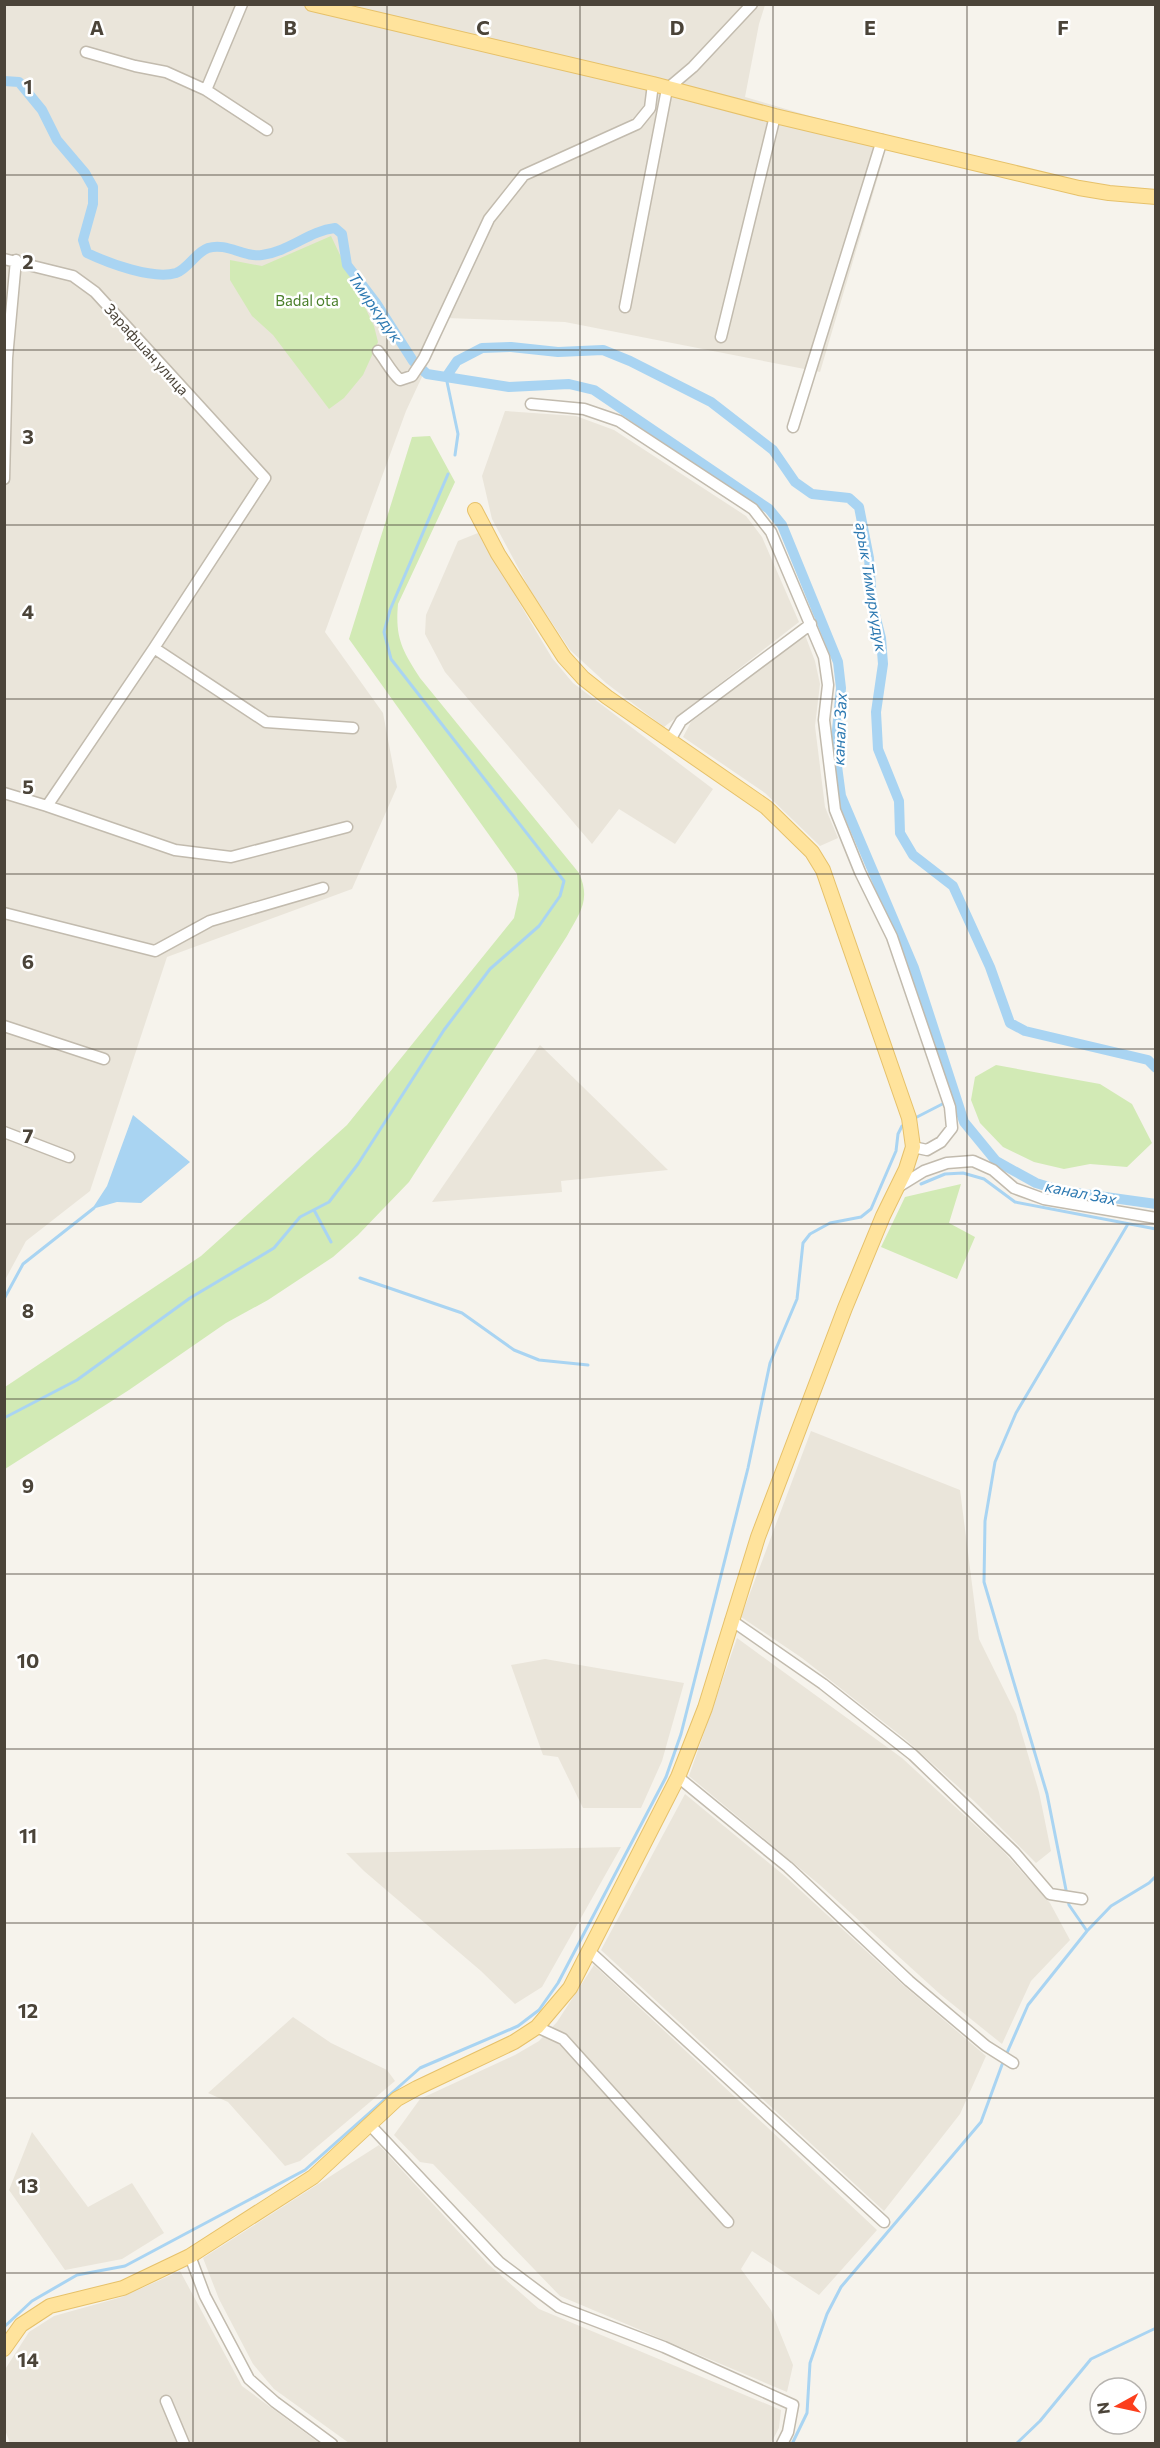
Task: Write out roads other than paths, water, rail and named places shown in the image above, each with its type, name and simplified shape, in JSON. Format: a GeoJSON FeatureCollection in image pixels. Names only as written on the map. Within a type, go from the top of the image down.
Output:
{"type":"FeatureCollection","features":[{"type":"Feature","properties":{"kind":"main road"},"geometry":{"type":"LineString","coordinates":[[312,4],[1094,191],[1155,197]]}},
{"type":"Feature","properties":{"kind":"main road"},"geometry":{"type":"LineString","coordinates":[[4,2349],[21,2325],[50,2306],[123,2288],[190,2256],[313,2177],[397,2099],[514,2042],[537,2027],[570,1988],[678,1777],[705,1708],[758,1537],[837,1330],[883,1216],[920,1149],[823,870],[812,852],[766,807],[583,678],[564,657],[498,554],[475,510]]}},
{"type":"Feature","properties":{"kind":"street"},"geometry":{"type":"LineString","coordinates":[[206,90],[242,4]]}},
{"type":"Feature","properties":{"kind":"street"},"geometry":{"type":"LineString","coordinates":[[625,307],[667,88],[693,67],[752,4]]}},
{"type":"Feature","properties":{"kind":"street"},"geometry":{"type":"LineString","coordinates":[[86,52],[166,72],[206,90],[267,130]]}},
{"type":"Feature","properties":{"kind":"street"},"geometry":{"type":"LineString","coordinates":[[378,351],[388,363],[392,374],[400,380],[412,376],[424,358],[489,219],[524,175],[637,124],[650,108],[653,84]]}},
{"type":"Feature","properties":{"kind":"street"},"geometry":{"type":"LineString","coordinates":[[721,337],[775,116]]}},
{"type":"Feature","properties":{"kind":"street"},"geometry":{"type":"LineString","coordinates":[[793,427],[882,140]]}},
{"type":"Feature","properties":{"kind":"street"},"geometry":{"type":"LineString","coordinates":[[4,479],[10,260]]}},
{"type":"Feature","properties":{"kind":"street","name":"Зарафшан улица"},"geometry":{"type":"LineString","coordinates":[[10,260],[73,276],[95,292],[265,478],[154,648]]}},
{"type":"Feature","properties":{"kind":"street"},"geometry":{"type":"LineString","coordinates":[[531,404],[584,409],[619,421],[753,509],[771,532],[824,657],[828,685],[824,720],[835,810],[860,872],[892,937],[950,1107],[952,1128],[941,1142],[920,1149],[924,1171]]}},
{"type":"Feature","properties":{"kind":"street"},"geometry":{"type":"LineString","coordinates":[[670,740],[681,722],[811,624]]}},
{"type":"Feature","properties":{"kind":"street"},"geometry":{"type":"LineString","coordinates":[[47,806],[154,648],[266,722],[353,728]]}},
{"type":"Feature","properties":{"kind":"street"},"geometry":{"type":"LineString","coordinates":[[4,793],[175,850],[231,857],[347,827]]}},
{"type":"Feature","properties":{"kind":"street"},"geometry":{"type":"LineString","coordinates":[[4,913],[155,951],[210,921],[323,888]]}},
{"type":"Feature","properties":{"kind":"street"},"geometry":{"type":"LineString","coordinates":[[4,1026],[104,1059]]}},
{"type":"Feature","properties":{"kind":"street"},"geometry":{"type":"LineString","coordinates":[[4,1132],[69,1157]]}},
{"type":"Feature","properties":{"kind":"street"},"geometry":{"type":"LineString","coordinates":[[897,1187],[924,1171],[947,1163],[973,1161],[993,1170],[1014,1188],[1044,1199],[1155,1218]]}},
{"type":"Feature","properties":{"kind":"street"},"geometry":{"type":"LineString","coordinates":[[731,1620],[823,1684],[913,1755],[1014,1852],[1050,1894],[1082,1899]]}},
{"type":"Feature","properties":{"kind":"street"},"geometry":{"type":"LineString","coordinates":[[678,1777],[788,1867],[909,1981],[986,2046],[1013,2063]]}},
{"type":"Feature","properties":{"kind":"street"},"geometry":{"type":"LineString","coordinates":[[588,1950],[884,2222]]}},
{"type":"Feature","properties":{"kind":"street"},"geometry":{"type":"LineString","coordinates":[[537,2027],[563,2040],[728,2222]]}},
{"type":"Feature","properties":{"kind":"street"},"geometry":{"type":"LineString","coordinates":[[370,2125],[499,2262],[550,2302],[664,2348],[793,2405],[788,2432],[782,2444]]}},
{"type":"Feature","properties":{"kind":"street"},"geometry":{"type":"LineString","coordinates":[[190,2256],[205,2296],[249,2379],[275,2402],[332,2444]]}},
{"type":"Feature","properties":{"kind":"street"},"geometry":{"type":"LineString","coordinates":[[166,2401],[184,2444]]}},
{"type":"Feature","properties":{"kind":"water"},"geometry":{"type":"Polygon","coordinates":[[[133,1115],[190,1162],[141,1203],[117,1202],[92,1209],[107,1186],[133,1115]]]}},
{"type":"Feature","properties":{"kind":"waterway","name":"канал Зах"},"geometry":{"type":"LineString","coordinates":[[4,81],[19,82],[42,110],[57,140],[85,173],[93,187],[93,204],[83,240],[87,253],[131,269],[166,275],[180,271],[208,248],[222,247],[262,255],[282,250],[317,233],[335,228],[342,234],[347,265],[376,303],[413,361],[427,374],[509,387],[569,384],[594,390],[769,509],[782,525],[838,662],[841,688],[835,751],[841,796],[914,968],[964,1122],[996,1161],[1036,1183],[1062,1191],[1156,1204]]}},
{"type":"Feature","properties":{"kind":"waterway","name":"арык Тимиркудук"},"geometry":{"type":"LineString","coordinates":[[446,377],[457,361],[482,348],[511,347],[558,352],[603,350],[630,361],[711,402],[773,450],[795,482],[812,494],[849,498],[859,507],[869,558],[872,603],[881,638],[883,664],[876,712],[878,749],[899,801],[900,833],[913,855],[953,886],[990,967],[1010,1023],[1025,1031],[1148,1060],[1156,1068]]}},
{"type":"Feature","properties":{"kind":"waterway"},"geometry":{"type":"LineString","coordinates":[[446,377],[458,434],[455,455]]}},
{"type":"Feature","properties":{"kind":"waterway"},"geometry":{"type":"LineString","coordinates":[[4,1418],[77,1380],[190,1298],[274,1248],[300,1217],[329,1202],[358,1164],[444,1030],[490,969],[539,926],[560,896],[564,881],[391,659],[384,632],[390,610],[448,474]]}},
{"type":"Feature","properties":{"kind":"waterway"},"geometry":{"type":"LineString","coordinates":[[917,1117],[956,1097]]}},
{"type":"Feature","properties":{"kind":"waterway"},"geometry":{"type":"LineString","coordinates":[[4,2327],[32,2301],[77,2275],[125,2266],[305,2170],[420,2068],[518,2026],[539,2010],[558,1983],[666,1777],[681,1734],[748,1468],[770,1363],[797,1299],[803,1243],[810,1234],[830,1223],[861,1217],[871,1209],[896,1151],[898,1134],[902,1126]]}},
{"type":"Feature","properties":{"kind":"waterway"},"geometry":{"type":"LineString","coordinates":[[921,1184],[945,1174],[963,1173],[984,1179],[1015,1202],[1156,1229]]}},
{"type":"Feature","properties":{"kind":"waterway"},"geometry":{"type":"LineString","coordinates":[[4,1299],[23,1264],[94,1208]]}},
{"type":"Feature","properties":{"kind":"waterway"},"geometry":{"type":"LineString","coordinates":[[314,1210],[331,1242]]}},
{"type":"Feature","properties":{"kind":"waterway"},"geometry":{"type":"LineString","coordinates":[[1087,1931],[1069,1905],[1047,1794],[984,1582],[985,1521],[995,1462],[1016,1413],[1128,1224]]}},
{"type":"Feature","properties":{"kind":"waterway"},"geometry":{"type":"LineString","coordinates":[[360,1278],[462,1313],[514,1350],[539,1360],[588,1365]]}},
{"type":"Feature","properties":{"kind":"waterway"},"geometry":{"type":"LineString","coordinates":[[1006,2055],[1028,2005],[1087,1931],[1111,1906],[1149,1883],[1156,1876]]}},
{"type":"Feature","properties":{"kind":"waterway"},"geometry":{"type":"LineString","coordinates":[[792,2444],[807,2413],[810,2363],[827,2314],[841,2287],[981,2122],[1003,2062]]}},
{"type":"Feature","properties":{"kind":"waterway"},"geometry":{"type":"LineString","coordinates":[[1016,2444],[1040,2421],[1091,2359],[1156,2328]]}},
{"type":"Feature","properties":{"kind":"park label","name":"Badal ota"},"geometry":{"type":"Point","coordinates":[307,300]}},
{"type":"Feature","properties":{"kind":"water label","name":"Тмиркудук"},"geometry":{"type":"Point","coordinates":[376,307]}}]}
